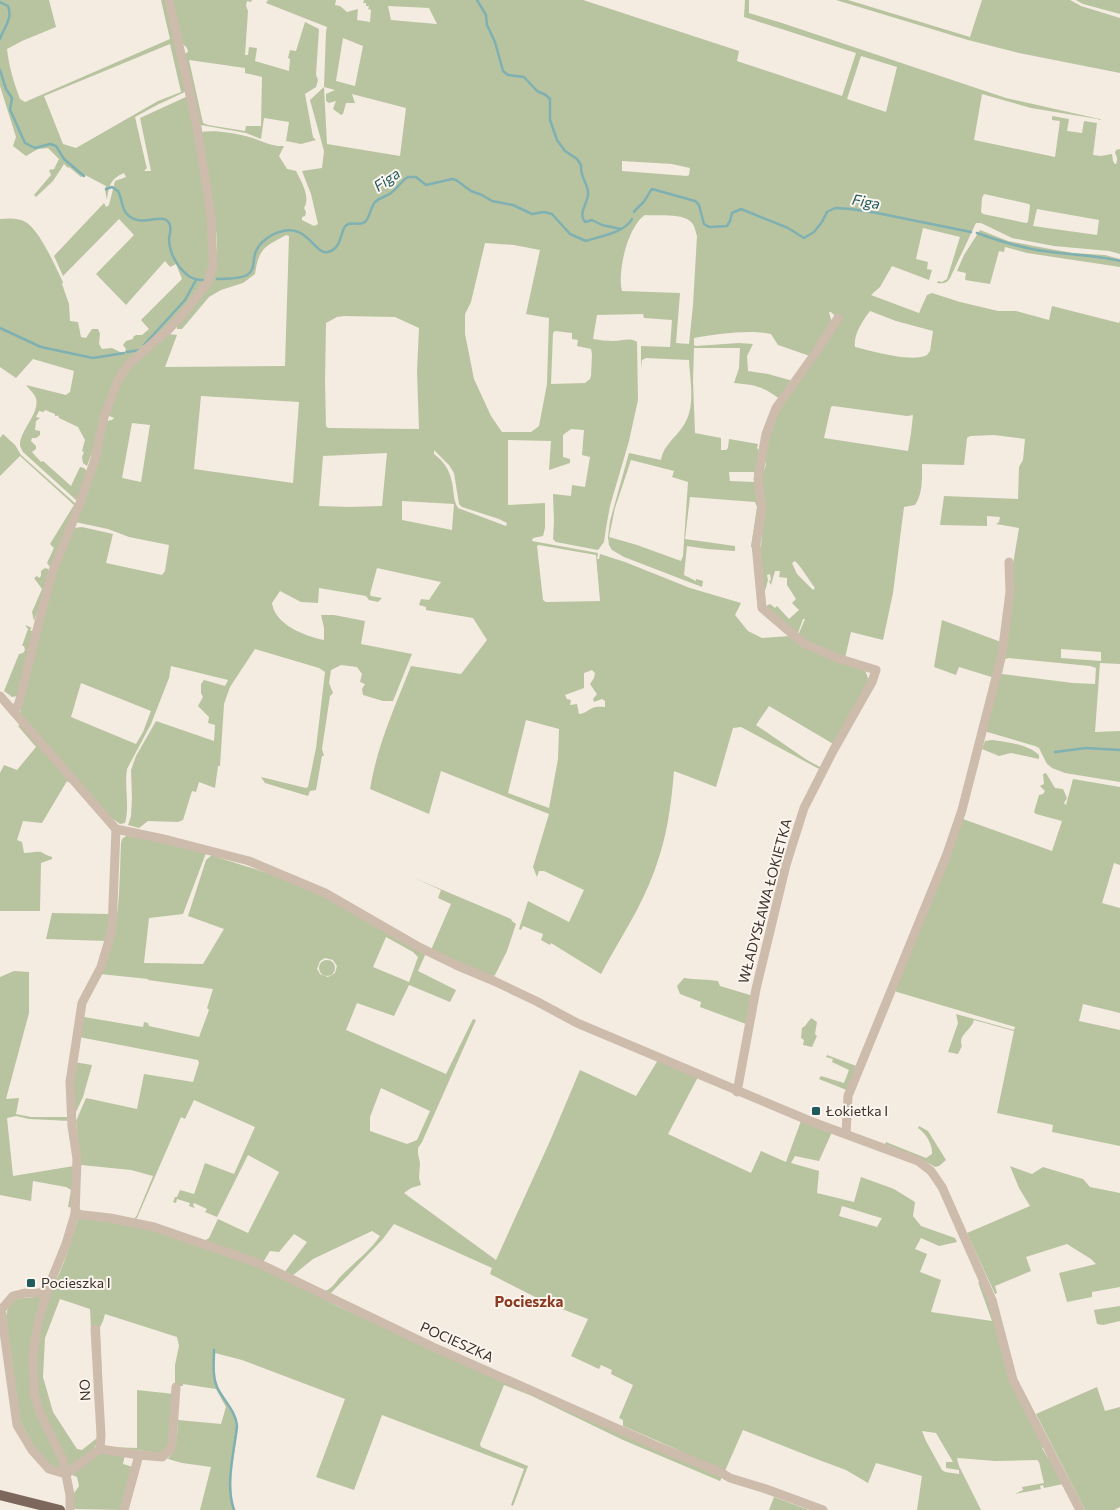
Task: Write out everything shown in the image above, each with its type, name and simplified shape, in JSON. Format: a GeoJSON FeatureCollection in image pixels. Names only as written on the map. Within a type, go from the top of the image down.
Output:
{"type":"FeatureCollection","features":[{"type":"Feature","properties":{"kind":"main road"},"geometry":{"type":"LineString","coordinates":[[0,1495],[60,1510]]}},
{"type":"Feature","properties":{"kind":"street"},"geometry":{"type":"LineString","coordinates":[[14,712],[19,703],[52,573],[94,464],[106,411],[118,380],[128,365],[183,314],[208,282],[213,265],[211,216],[197,127],[169,0]]}},
{"type":"Feature","properties":{"kind":"street","name":"WŁADYSŁAWA ŁOKIETKA"},"geometry":{"type":"LineString","coordinates":[[737,1092],[756,989],[786,866],[804,808],[833,751],[872,682],[876,670],[837,658],[803,643],[762,608],[756,544],[762,509],[758,479],[766,434],[776,408],[838,318]]}},
{"type":"Feature","properties":{"kind":"street"},"geometry":{"type":"LineString","coordinates":[[846,1134],[848,1096],[947,854],[962,810],[1002,654],[1010,592],[1009,562]]}},
{"type":"Feature","properties":{"kind":"street"},"geometry":{"type":"LineString","coordinates":[[0,696],[116,829],[168,840],[249,862],[325,892],[417,946],[494,981],[577,1023],[737,1092],[918,1161],[931,1170],[942,1187],[992,1300],[1013,1380],[1080,1510]]}},
{"type":"Feature","properties":{"kind":"street"},"geometry":{"type":"LineString","coordinates":[[70,1510],[70,1495],[63,1460],[40,1415],[34,1394],[33,1353],[39,1319],[75,1214],[77,1159],[72,1126],[70,1082],[82,1003],[101,967],[112,930],[116,829]]}},
{"type":"Feature","properties":{"kind":"street","name":"POCIESZKA"},"geometry":{"type":"LineString","coordinates":[[75,1214],[110,1218],[154,1227],[258,1263],[433,1347],[659,1447],[730,1478],[823,1510]]}},
{"type":"Feature","properties":{"kind":"street"},"geometry":{"type":"LineString","coordinates":[[49,1286],[40,1293],[25,1293],[13,1296],[1,1310],[16,1426],[32,1450],[49,1469],[66,1474]]}},
{"type":"Feature","properties":{"kind":"street","name":"NO"},"geometry":{"type":"LineString","coordinates":[[95,1329],[101,1435],[100,1449]]}},
{"type":"Feature","properties":{"kind":"street"},"geometry":{"type":"LineString","coordinates":[[66,1474],[100,1449],[162,1457],[170,1450],[172,1444],[176,1388]]}},
{"type":"Feature","properties":{"kind":"street"},"geometry":{"type":"LineString","coordinates":[[124,1510],[139,1455]]}},
{"type":"Feature","properties":{"kind":"green space"},"geometry":{"type":"Polygon","coordinates":[[[0,0],[49,0],[56,27],[7,49],[10,69],[20,99],[25,102],[170,39],[161,0],[167,0],[187,91],[135,117],[147,168],[144,171],[151,171],[140,118],[188,96],[209,216],[210,275],[168,328],[124,366],[87,466],[83,463],[82,457],[85,440],[78,427],[59,418],[58,415],[55,416],[55,414],[45,410],[44,412],[39,411],[36,417],[40,418],[36,421],[35,430],[40,431],[40,435],[32,438],[31,441],[36,446],[36,449],[32,452],[41,462],[43,461],[71,486],[80,467],[87,471],[76,500],[23,452],[20,446],[21,439],[33,416],[36,404],[35,396],[26,385],[66,395],[70,392],[74,371],[33,359],[16,378],[0,367],[0,219],[7,218],[24,221],[37,234],[63,282],[69,304],[70,321],[78,322],[81,337],[86,338],[92,329],[98,329],[100,334],[99,344],[102,349],[112,348],[124,354],[126,349],[123,345],[126,341],[133,339],[136,335],[142,335],[149,329],[141,320],[182,279],[176,264],[170,267],[165,261],[126,305],[96,274],[134,235],[119,219],[63,276],[54,256],[104,203],[106,207],[109,205],[115,181],[126,177],[124,173],[113,180],[107,200],[106,186],[85,175],[81,177],[64,164],[53,181],[36,197],[34,195],[51,175],[49,170],[54,169],[59,159],[48,148],[38,149],[26,156],[13,146],[16,137],[0,86],[0,0]],[[170,44],[44,96],[63,144],[76,148],[158,101],[181,92],[170,44]]]}},
{"type":"Feature","properties":{"kind":"green space"},"geometry":{"type":"Polygon","coordinates":[[[171,0],[252,0],[251,2],[247,1],[246,6],[248,11],[245,55],[248,55],[249,47],[257,48],[255,61],[289,71],[290,59],[288,58],[290,50],[296,51],[305,22],[319,29],[316,75],[318,80],[316,87],[305,94],[313,137],[316,140],[301,144],[286,141],[289,122],[264,118],[261,139],[246,133],[201,125],[184,54],[188,52],[181,42],[171,0]],[[189,60],[203,123],[245,131],[246,126],[261,126],[262,77],[245,73],[245,68],[189,60]]]}},
{"type":"Feature","properties":{"kind":"green space"},"geometry":{"type":"Polygon","coordinates":[[[268,0],[336,0],[335,5],[340,6],[347,12],[358,9],[357,20],[370,22],[371,10],[368,9],[369,6],[366,6],[366,3],[363,3],[364,0],[583,0],[739,51],[737,61],[842,96],[856,53],[744,17],[745,0],[749,0],[749,13],[1006,98],[1104,120],[1031,108],[982,94],[974,140],[1055,157],[1060,121],[1052,120],[1052,116],[1069,119],[1067,131],[1082,133],[1084,121],[1097,123],[1093,155],[1112,154],[1113,161],[1116,164],[1117,158],[1115,153],[1116,150],[1120,149],[1120,254],[1109,251],[1054,246],[1012,238],[981,223],[976,223],[950,278],[945,283],[937,283],[947,279],[960,237],[923,228],[916,259],[928,262],[927,269],[932,270],[929,280],[892,266],[880,287],[871,295],[919,313],[927,295],[932,293],[998,311],[1016,311],[1049,320],[1052,306],[1119,323],[1120,321],[1120,664],[1100,663],[1095,732],[1120,731],[1120,782],[1065,773],[1047,764],[1039,748],[984,731],[1009,628],[1013,585],[1012,564],[1019,528],[996,524],[999,522],[1000,517],[987,516],[987,526],[940,525],[944,496],[1018,499],[1019,467],[1023,460],[1025,439],[994,435],[970,436],[967,438],[964,465],[922,464],[922,486],[918,501],[915,505],[904,507],[893,593],[883,640],[851,632],[845,658],[821,649],[799,637],[805,619],[803,619],[797,636],[770,614],[766,606],[770,604],[775,608],[777,606],[789,619],[799,610],[792,603],[796,599],[787,585],[787,578],[779,577],[780,571],[775,571],[771,585],[769,581],[771,580],[770,574],[767,575],[768,580],[763,592],[760,557],[764,513],[761,474],[765,468],[766,463],[763,461],[769,436],[778,412],[840,321],[829,312],[832,323],[810,356],[778,345],[771,334],[754,332],[733,333],[694,338],[694,345],[696,346],[753,344],[747,356],[748,371],[793,381],[780,399],[758,387],[734,383],[739,368],[740,348],[694,348],[695,433],[721,438],[721,450],[728,448],[729,439],[758,444],[757,448],[759,450],[756,470],[761,510],[755,548],[751,547],[757,507],[755,502],[690,497],[685,539],[735,546],[735,551],[687,546],[684,575],[696,581],[696,579],[703,581],[702,587],[624,557],[612,550],[609,545],[608,537],[610,521],[629,453],[661,460],[668,444],[683,426],[689,415],[691,383],[689,360],[646,358],[642,360],[641,368],[641,346],[670,347],[672,320],[644,318],[643,314],[597,315],[593,339],[613,341],[629,339],[637,342],[638,400],[629,441],[610,506],[604,542],[598,550],[556,542],[553,539],[553,494],[571,496],[572,485],[585,487],[590,457],[582,455],[584,430],[571,429],[563,435],[563,457],[570,459],[570,463],[549,470],[551,441],[508,440],[508,505],[545,503],[545,528],[543,536],[533,538],[532,541],[598,553],[597,559],[599,559],[600,554],[690,588],[741,603],[735,615],[748,631],[762,638],[790,636],[819,652],[865,670],[869,681],[835,745],[769,706],[756,725],[822,768],[821,770],[741,727],[733,728],[716,787],[674,771],[668,822],[654,872],[636,911],[601,974],[551,943],[550,945],[541,940],[543,934],[523,926],[521,930],[519,929],[528,901],[569,922],[584,890],[544,871],[539,871],[537,877],[533,867],[549,814],[441,771],[429,814],[370,789],[382,742],[411,666],[461,674],[487,640],[473,618],[426,610],[426,607],[419,605],[421,599],[429,600],[441,582],[377,568],[370,594],[371,596],[382,598],[378,602],[369,600],[366,596],[319,588],[318,603],[301,602],[280,591],[272,603],[274,611],[279,618],[292,628],[308,636],[324,640],[321,615],[334,615],[365,621],[361,644],[412,654],[393,701],[383,701],[363,695],[362,689],[365,684],[360,682],[362,674],[357,667],[341,665],[331,670],[329,683],[333,693],[330,696],[322,749],[324,756],[322,756],[316,790],[310,791],[308,796],[265,783],[261,777],[308,787],[316,748],[325,672],[319,668],[255,649],[230,687],[224,704],[220,766],[218,766],[215,788],[199,782],[196,792],[192,791],[183,820],[178,822],[148,821],[139,828],[128,825],[131,816],[132,798],[131,770],[136,756],[156,721],[214,741],[215,725],[208,723],[209,717],[198,706],[203,697],[201,684],[204,680],[225,686],[228,680],[171,666],[169,678],[151,724],[127,769],[125,823],[120,824],[109,816],[20,713],[24,688],[48,593],[59,560],[73,528],[82,527],[113,534],[106,563],[162,575],[165,571],[169,545],[129,537],[108,529],[75,522],[99,451],[106,421],[114,418],[107,415],[116,389],[130,366],[169,334],[177,335],[165,367],[285,366],[289,236],[286,235],[264,249],[258,259],[255,274],[243,283],[221,290],[209,297],[182,329],[177,329],[177,326],[212,282],[217,260],[216,227],[201,132],[231,133],[284,146],[279,156],[287,169],[296,171],[306,194],[304,208],[306,212],[302,220],[314,226],[318,224],[311,194],[302,171],[322,168],[324,151],[310,100],[324,87],[327,27],[266,3],[268,0]],[[388,6],[391,20],[437,24],[429,8],[388,6]],[[343,38],[336,81],[355,86],[363,46],[343,38]],[[861,56],[847,99],[886,112],[897,67],[861,56]],[[324,87],[327,144],[400,156],[406,108],[352,94],[355,103],[346,103],[341,115],[333,109],[336,101],[329,103],[326,101],[326,94],[335,90],[324,87]],[[622,161],[622,171],[687,176],[689,175],[690,168],[672,164],[622,161]],[[984,194],[981,212],[983,214],[1028,222],[1029,204],[984,194]],[[1037,209],[1033,226],[1097,235],[1099,220],[1037,209]],[[645,215],[634,229],[625,250],[621,272],[622,291],[680,293],[676,343],[689,344],[697,236],[693,224],[686,218],[681,217],[645,215]],[[485,243],[471,302],[465,314],[465,334],[474,379],[491,416],[502,432],[531,432],[539,426],[547,384],[549,318],[526,314],[540,250],[514,245],[485,243]],[[870,311],[859,328],[855,347],[892,356],[912,358],[927,355],[930,351],[933,331],[896,321],[870,311]],[[344,316],[337,317],[326,323],[326,426],[328,428],[419,429],[417,371],[419,328],[395,317],[344,316]],[[555,331],[553,333],[551,384],[585,383],[590,379],[591,349],[577,346],[578,340],[572,339],[572,333],[555,331]],[[201,396],[194,469],[293,483],[299,402],[201,396]],[[831,407],[824,438],[908,451],[913,415],[907,416],[831,407]],[[132,423],[122,478],[141,482],[150,425],[132,423]],[[434,450],[434,454],[447,469],[458,508],[506,526],[507,523],[499,519],[462,507],[459,504],[454,473],[434,450]],[[387,453],[323,456],[319,506],[382,506],[387,453]],[[631,460],[615,508],[609,537],[681,561],[683,556],[688,482],[672,477],[674,471],[631,460]],[[729,472],[730,481],[754,482],[754,472],[729,472]],[[402,501],[402,520],[452,530],[454,504],[402,501]],[[537,546],[543,600],[546,602],[600,601],[596,555],[537,546]],[[795,561],[792,563],[797,574],[813,590],[815,588],[798,564],[795,561]],[[1061,649],[1061,658],[1101,661],[1101,652],[1061,649]],[[1009,658],[1005,659],[1002,674],[1073,683],[1095,684],[1096,668],[1090,666],[1009,658]],[[592,670],[584,673],[584,688],[565,695],[567,699],[571,700],[570,705],[577,704],[579,714],[595,707],[605,707],[605,701],[602,699],[594,702],[593,699],[597,694],[590,684],[595,673],[592,670]],[[81,683],[71,717],[136,744],[151,711],[81,683]],[[526,720],[508,793],[549,808],[558,759],[559,729],[526,720]]]}},
{"type":"Feature","properties":{"kind":"green space"},"geometry":{"type":"Polygon","coordinates":[[[836,0],[848,0],[970,37],[982,0],[1070,0],[1081,6],[1120,18],[1120,73],[1019,53],[968,40],[836,0]]]}},
{"type":"Feature","properties":{"kind":"green space"},"geometry":{"type":"Polygon","coordinates":[[[1076,0],[1120,0],[1120,14],[1083,4],[1076,0]]]}},
{"type":"Feature","properties":{"kind":"green space"},"geometry":{"type":"Polygon","coordinates":[[[980,230],[1008,241],[1073,253],[1105,255],[1120,259],[1120,267],[1027,253],[1005,247],[1004,252],[999,251],[990,284],[965,280],[966,273],[957,271],[964,255],[980,230]]]}},
{"type":"Feature","properties":{"kind":"green space"},"geometry":{"type":"Polygon","coordinates":[[[3,434],[15,445],[21,455],[77,505],[54,566],[50,567],[47,563],[54,548],[50,544],[74,505],[20,456],[0,476],[0,438],[3,434]]]}},
{"type":"Feature","properties":{"kind":"green space"},"geometry":{"type":"Polygon","coordinates":[[[45,568],[48,569],[50,575],[34,621],[32,612],[42,589],[34,578],[37,576],[39,578],[41,571],[45,568]]]}},
{"type":"Feature","properties":{"kind":"green space"},"geometry":{"type":"Polygon","coordinates":[[[942,620],[1001,642],[995,678],[959,667],[956,675],[934,667],[942,620]]]}},
{"type":"Feature","properties":{"kind":"green space"},"geometry":{"type":"Polygon","coordinates":[[[25,625],[32,628],[30,629],[31,631],[33,630],[17,696],[12,697],[4,691],[19,654],[25,650],[24,646],[22,646],[28,629],[25,625]]]}},
{"type":"Feature","properties":{"kind":"green space"},"geometry":{"type":"Polygon","coordinates":[[[21,724],[69,778],[69,783],[67,781],[42,823],[23,821],[17,840],[22,842],[24,853],[41,852],[52,857],[52,859],[41,863],[40,911],[0,911],[0,773],[4,765],[17,770],[36,747],[18,726],[21,724]]]}},
{"type":"Feature","properties":{"kind":"green space"},"geometry":{"type":"Polygon","coordinates":[[[992,740],[1029,748],[1039,755],[1039,759],[1011,753],[999,756],[982,749],[985,741],[992,740]]]}},
{"type":"Feature","properties":{"kind":"green space"},"geometry":{"type":"Polygon","coordinates":[[[1046,773],[1055,788],[1063,789],[1067,798],[1064,803],[1066,805],[1073,779],[1120,787],[1120,865],[1114,863],[1102,903],[1120,908],[1120,1013],[1083,1004],[1079,1021],[1120,1030],[1120,1146],[1052,1132],[1053,1125],[997,1113],[1014,1031],[974,1020],[961,1039],[962,1046],[958,1054],[948,1052],[958,1023],[956,1014],[1014,1030],[1015,1027],[894,990],[963,819],[1052,851],[1062,821],[1034,812],[1039,795],[1045,791],[1040,786],[1044,784],[1043,774],[1046,773]]]}},
{"type":"Feature","properties":{"kind":"green space"},"geometry":{"type":"Polygon","coordinates":[[[129,834],[206,853],[183,914],[149,918],[144,963],[203,964],[224,929],[188,916],[206,860],[212,855],[275,876],[321,895],[357,913],[426,953],[418,971],[456,990],[450,1002],[409,985],[394,1016],[357,1003],[346,1030],[446,1074],[473,1019],[476,1020],[418,1148],[421,1185],[411,1188],[404,1193],[496,1260],[580,1070],[636,1096],[658,1060],[698,1077],[668,1134],[751,1173],[761,1151],[786,1162],[801,1121],[832,1132],[819,1161],[795,1156],[791,1163],[819,1171],[817,1193],[854,1202],[861,1177],[894,1189],[915,1202],[913,1216],[921,1226],[955,1238],[957,1242],[939,1246],[921,1238],[915,1249],[927,1254],[920,1272],[941,1280],[931,1312],[992,1321],[978,1282],[982,1283],[994,1309],[1007,1366],[1021,1402],[1044,1447],[1042,1448],[1063,1484],[1044,1488],[1043,1485],[1040,1486],[1041,1489],[1015,1494],[1023,1490],[1022,1487],[1044,1483],[1037,1460],[995,1461],[958,1458],[959,1466],[981,1510],[917,1510],[922,1476],[876,1463],[868,1483],[846,1470],[743,1430],[724,1473],[676,1449],[623,1426],[623,1420],[619,1418],[633,1385],[611,1374],[612,1370],[601,1365],[599,1369],[571,1356],[588,1319],[549,1304],[490,1274],[492,1268],[394,1224],[382,1240],[331,1293],[325,1291],[367,1252],[380,1236],[372,1231],[313,1259],[292,1276],[284,1273],[307,1242],[294,1234],[279,1252],[270,1251],[262,1264],[204,1241],[209,1238],[218,1219],[248,1233],[279,1172],[248,1155],[217,1217],[205,1212],[207,1209],[194,1203],[195,1208],[189,1206],[190,1203],[177,1199],[176,1203],[173,1202],[180,1190],[194,1194],[205,1163],[234,1174],[255,1127],[194,1100],[185,1119],[181,1117],[137,1218],[132,1220],[81,1212],[78,1210],[80,1199],[79,1207],[81,1211],[134,1219],[153,1176],[131,1170],[81,1165],[76,1121],[86,1098],[137,1109],[144,1074],[193,1082],[199,1063],[198,1060],[79,1037],[84,1017],[143,1027],[144,1022],[148,1023],[149,1026],[199,1037],[209,1010],[207,1008],[213,989],[100,974],[112,942],[118,910],[122,839],[129,834]],[[386,937],[373,967],[409,982],[418,957],[413,952],[386,937]],[[325,958],[320,961],[317,969],[320,974],[328,977],[335,973],[337,966],[333,960],[325,958]],[[381,1088],[370,1117],[370,1131],[407,1144],[417,1140],[430,1111],[381,1088]],[[842,1206],[839,1216],[877,1227],[882,1218],[842,1206]],[[922,1431],[926,1441],[942,1470],[959,1474],[959,1470],[946,1468],[946,1462],[953,1462],[936,1433],[922,1431]]]}},
{"type":"Feature","properties":{"kind":"green space"},"geometry":{"type":"Polygon","coordinates":[[[412,877],[511,919],[516,924],[507,951],[494,976],[461,965],[431,950],[451,904],[438,898],[441,890],[412,877]]]}},
{"type":"Feature","properties":{"kind":"green space"},"geometry":{"type":"Polygon","coordinates":[[[52,913],[110,914],[107,941],[46,939],[52,913]]]}},
{"type":"Feature","properties":{"kind":"green space"},"geometry":{"type":"Polygon","coordinates":[[[327,960],[335,968],[327,976],[319,968],[327,960]]]}},
{"type":"Feature","properties":{"kind":"green space"},"geometry":{"type":"Polygon","coordinates":[[[14,971],[29,972],[29,1013],[6,1099],[19,1098],[16,1114],[31,1117],[69,1117],[70,1121],[29,1119],[16,1116],[7,1118],[13,1176],[74,1166],[73,1208],[68,1207],[71,1190],[66,1187],[33,1181],[31,1201],[0,1195],[0,977],[14,971]]]}},
{"type":"Feature","properties":{"kind":"green space"},"geometry":{"type":"Polygon","coordinates":[[[684,978],[718,981],[720,986],[750,995],[752,999],[746,1024],[700,1007],[701,1002],[680,994],[677,986],[684,978]]]}},
{"type":"Feature","properties":{"kind":"green space"},"geometry":{"type":"Polygon","coordinates":[[[811,1018],[817,1022],[815,1034],[817,1036],[812,1047],[803,1045],[804,1040],[801,1038],[802,1028],[811,1018]]]}},
{"type":"Feature","properties":{"kind":"green space"},"geometry":{"type":"Polygon","coordinates":[[[827,1055],[859,1067],[849,1091],[819,1079],[821,1076],[844,1083],[849,1070],[832,1062],[833,1059],[826,1057],[827,1055]]]}},
{"type":"Feature","properties":{"kind":"green space"},"geometry":{"type":"Polygon","coordinates":[[[74,1062],[92,1065],[83,1097],[75,1114],[71,1089],[74,1062]]]}},
{"type":"Feature","properties":{"kind":"green space"},"geometry":{"type":"Polygon","coordinates":[[[919,1126],[928,1131],[946,1160],[939,1166],[935,1167],[885,1144],[886,1142],[926,1158],[932,1154],[931,1147],[926,1136],[918,1128],[919,1126]]]}},
{"type":"Feature","properties":{"kind":"green space"},"geometry":{"type":"Polygon","coordinates":[[[1010,1166],[1032,1174],[1043,1167],[1083,1179],[1090,1187],[1120,1193],[1120,1287],[1092,1292],[1092,1297],[1067,1302],[1059,1273],[1096,1264],[1067,1244],[1026,1257],[1031,1271],[995,1286],[997,1293],[995,1294],[967,1233],[1030,1206],[1019,1188],[1010,1166]]]}},
{"type":"Feature","properties":{"kind":"green space"},"geometry":{"type":"Polygon","coordinates":[[[88,1217],[170,1234],[242,1260],[281,1277],[339,1307],[722,1477],[720,1481],[623,1440],[532,1396],[504,1385],[480,1444],[481,1447],[528,1466],[513,1506],[511,1505],[524,1469],[382,1415],[354,1490],[316,1477],[345,1399],[242,1360],[215,1353],[214,1370],[216,1384],[230,1406],[238,1426],[231,1479],[232,1500],[235,1510],[200,1510],[211,1467],[168,1459],[175,1446],[178,1420],[221,1424],[226,1407],[216,1389],[183,1384],[183,1386],[175,1386],[175,1365],[179,1346],[177,1337],[105,1314],[100,1327],[102,1376],[91,1329],[90,1309],[60,1299],[45,1338],[43,1377],[53,1412],[77,1449],[82,1450],[97,1438],[96,1445],[92,1450],[61,1474],[37,1452],[20,1421],[6,1316],[9,1307],[18,1299],[36,1297],[49,1291],[62,1268],[78,1219],[88,1217]]]}},
{"type":"Feature","properties":{"kind":"green space"},"geometry":{"type":"Polygon","coordinates":[[[1120,1306],[1120,1321],[1103,1325],[1097,1324],[1094,1310],[1120,1306]]]}},
{"type":"Feature","properties":{"kind":"green space"},"geometry":{"type":"Polygon","coordinates":[[[1097,1387],[1105,1411],[1120,1407],[1120,1507],[1114,1510],[1085,1510],[1036,1414],[1097,1387]]]}},
{"type":"Feature","properties":{"kind":"green space"},"geometry":{"type":"Polygon","coordinates":[[[137,1390],[174,1394],[171,1444],[162,1453],[109,1447],[137,1448],[137,1390]]]}},
{"type":"Feature","properties":{"kind":"green space"},"geometry":{"type":"Polygon","coordinates":[[[106,1452],[125,1454],[123,1464],[133,1467],[122,1510],[75,1509],[70,1499],[79,1486],[77,1477],[72,1475],[95,1454],[106,1452]]]}},
{"type":"Feature","properties":{"kind":"green space"},"geometry":{"type":"Polygon","coordinates":[[[774,1497],[809,1510],[769,1510],[774,1497]]]}},
{"type":"Feature","properties":{"kind":"waterway"},"geometry":{"type":"LineString","coordinates":[[477,0],[486,15],[487,25],[495,42],[503,71],[508,75],[524,77],[537,91],[550,99],[550,120],[557,140],[565,151],[577,159],[581,165],[588,191],[582,216],[583,219],[585,222],[592,220],[602,225],[621,229]]}},
{"type":"Feature","properties":{"kind":"waterway","name":"Figa"},"geometry":{"type":"LineString","coordinates":[[0,2],[8,6],[9,11],[7,23],[0,39]]}},
{"type":"Feature","properties":{"kind":"waterway","name":"Figa"},"geometry":{"type":"LineString","coordinates":[[0,70],[6,89],[12,98],[10,110],[25,143],[35,148],[50,144],[56,146],[64,159],[84,176]]}},
{"type":"Feature","properties":{"kind":"waterway","name":"Figa"},"geometry":{"type":"LineString","coordinates":[[217,279],[243,277],[250,273],[257,248],[272,235],[284,231],[294,231],[302,234],[323,252],[332,250],[339,242],[346,225],[365,222],[375,202],[391,193],[408,177],[416,177],[426,185],[452,179],[456,180],[471,191],[492,201],[513,205],[532,214],[544,212],[552,214],[570,234],[586,241],[618,231],[624,228],[632,219]]}},
{"type":"Feature","properties":{"kind":"waterway","name":"Figa"},"geometry":{"type":"LineString","coordinates":[[106,189],[112,187],[118,191],[124,210],[132,218],[138,220],[166,220],[170,226],[170,245],[179,266],[190,276],[203,280]]}},
{"type":"Feature","properties":{"kind":"waterway","name":"Figa"},"geometry":{"type":"LineString","coordinates":[[634,212],[644,202],[652,189],[695,201],[699,205],[704,224],[709,227],[727,226],[732,213],[741,209],[788,228],[804,238],[814,232],[827,212],[835,208],[877,213],[971,232]]}},
{"type":"Feature","properties":{"kind":"waterway","name":"Figa"},"geometry":{"type":"LineString","coordinates":[[977,233],[1027,248],[1120,261]]}},
{"type":"Feature","properties":{"kind":"waterway"},"geometry":{"type":"LineString","coordinates":[[144,345],[185,300],[196,280]]}},
{"type":"Feature","properties":{"kind":"waterway"},"geometry":{"type":"LineString","coordinates":[[0,328],[41,347],[93,358],[124,353]]}},
{"type":"Feature","properties":{"kind":"waterway"},"geometry":{"type":"LineString","coordinates":[[127,352],[140,350]]}},
{"type":"Feature","properties":{"kind":"waterway"},"geometry":{"type":"LineString","coordinates":[[1055,752],[1086,748],[1120,750]]}},
{"type":"Feature","properties":{"kind":"waterway"},"geometry":{"type":"LineString","coordinates":[[214,1350],[215,1382],[234,1415],[237,1426],[230,1480],[231,1500],[234,1510]]}},
{"type":"Feature","properties":{"kind":"place","name":"Łokietka I"},"geometry":{"type":"Point","coordinates":[816,1111]}},
{"type":"Feature","properties":{"kind":"place","name":"Pocieszka I"},"geometry":{"type":"Point","coordinates":[31,1283]}},
{"type":"Feature","properties":{"kind":"district","name":"Pocieszka"},"geometry":{"type":"Point","coordinates":[529,1302]}}]}
